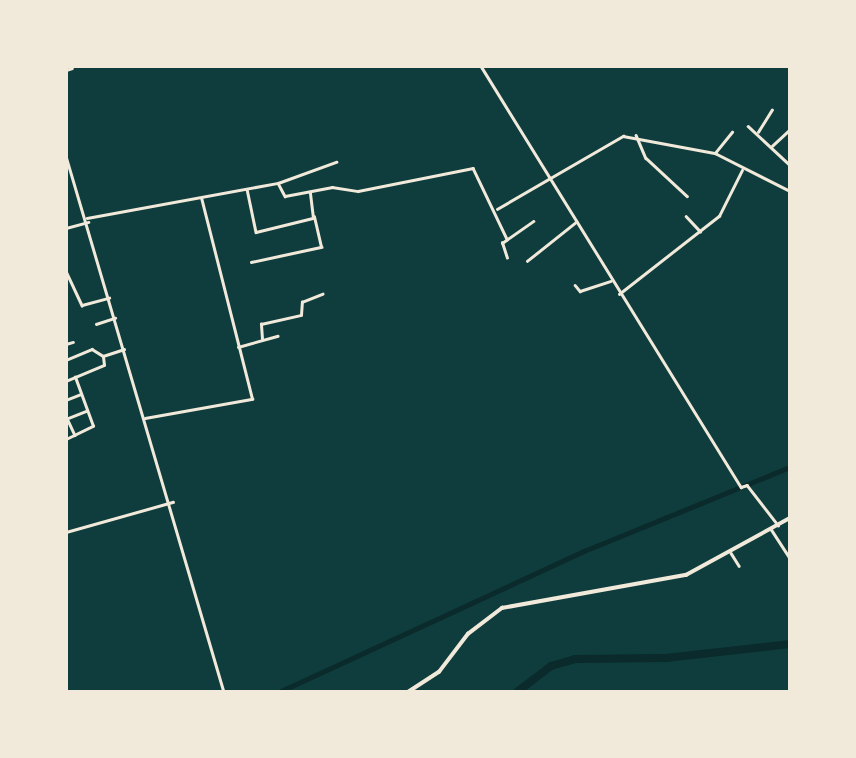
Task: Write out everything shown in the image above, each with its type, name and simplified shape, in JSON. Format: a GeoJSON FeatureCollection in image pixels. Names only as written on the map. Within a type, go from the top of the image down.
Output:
{"type":"FeatureCollection","features":[{"type":"Feature","properties":{"kind":"street"},"geometry":{"type":"LineString","coordinates":[[481,66],[610,281],[741,487],[747,485],[752,490],[778,525]]}},
{"type":"Feature","properties":{"kind":"street"},"geometry":{"type":"LineString","coordinates":[[66,70],[72,68]]}},
{"type":"Feature","properties":{"kind":"street"},"geometry":{"type":"LineString","coordinates":[[758,132],[772,110]]}},
{"type":"Feature","properties":{"kind":"street"},"geometry":{"type":"LineString","coordinates":[[748,126],[758,132],[789,165]]}},
{"type":"Feature","properties":{"kind":"street"},"geometry":{"type":"LineString","coordinates":[[772,146],[789,129]]}},
{"type":"Feature","properties":{"kind":"street"},"geometry":{"type":"LineString","coordinates":[[715,153],[732,132]]}},
{"type":"Feature","properties":{"kind":"street"},"geometry":{"type":"LineString","coordinates":[[636,135],[646,158],[687,196]]}},
{"type":"Feature","properties":{"kind":"street"},"geometry":{"type":"LineString","coordinates":[[498,209],[606,142],[636,135],[715,153],[741,170],[789,191]]}},
{"type":"Feature","properties":{"kind":"street"},"geometry":{"type":"LineString","coordinates":[[66,156],[173,502],[224,691]]}},
{"type":"Feature","properties":{"kind":"street"},"geometry":{"type":"LineString","coordinates":[[66,228],[87,220],[278,183],[336,162]]}},
{"type":"Feature","properties":{"kind":"street"},"geometry":{"type":"LineString","coordinates":[[278,183],[285,196],[475,169],[498,209],[507,239]]}},
{"type":"Feature","properties":{"kind":"street"},"geometry":{"type":"LineString","coordinates":[[619,294],[701,231],[735,194],[731,184],[741,170]]}},
{"type":"Feature","properties":{"kind":"street"},"geometry":{"type":"LineString","coordinates":[[247,189],[254,232],[314,217]]}},
{"type":"Feature","properties":{"kind":"street"},"geometry":{"type":"LineString","coordinates":[[251,262],[321,247],[310,192]]}},
{"type":"Feature","properties":{"kind":"street"},"geometry":{"type":"LineString","coordinates":[[145,418],[252,400],[201,198]]}},
{"type":"Feature","properties":{"kind":"street"},"geometry":{"type":"LineString","coordinates":[[686,216],[701,231]]}},
{"type":"Feature","properties":{"kind":"street"},"geometry":{"type":"LineString","coordinates":[[507,258],[502,244],[533,221]]}},
{"type":"Feature","properties":{"kind":"street"},"geometry":{"type":"LineString","coordinates":[[527,261],[576,222]]}},
{"type":"Feature","properties":{"kind":"street"},"geometry":{"type":"LineString","coordinates":[[66,271],[82,305],[109,298]]}},
{"type":"Feature","properties":{"kind":"street"},"geometry":{"type":"LineString","coordinates":[[575,285],[580,291],[610,281]]}},
{"type":"Feature","properties":{"kind":"street"},"geometry":{"type":"LineString","coordinates":[[262,339],[261,324],[301,315],[302,302],[322,294]]}},
{"type":"Feature","properties":{"kind":"street"},"geometry":{"type":"LineString","coordinates":[[96,324],[115,318]]}},
{"type":"Feature","properties":{"kind":"street"},"geometry":{"type":"LineString","coordinates":[[238,347],[277,336]]}},
{"type":"Feature","properties":{"kind":"street"},"geometry":{"type":"LineString","coordinates":[[66,344],[73,342]]}},
{"type":"Feature","properties":{"kind":"street"},"geometry":{"type":"LineString","coordinates":[[66,360],[92,349],[103,356]]}},
{"type":"Feature","properties":{"kind":"street"},"geometry":{"type":"LineString","coordinates":[[103,356],[124,349]]}},
{"type":"Feature","properties":{"kind":"street"},"geometry":{"type":"LineString","coordinates":[[66,381],[104,365],[103,356]]}},
{"type":"Feature","properties":{"kind":"street"},"geometry":{"type":"LineString","coordinates":[[66,439],[93,426],[75,377]]}},
{"type":"Feature","properties":{"kind":"street"},"geometry":{"type":"LineString","coordinates":[[66,400],[81,394]]}},
{"type":"Feature","properties":{"kind":"street"},"geometry":{"type":"LineString","coordinates":[[75,435],[67,418],[87,411]]}},
{"type":"Feature","properties":{"kind":"street"},"geometry":{"type":"LineString","coordinates":[[66,532],[173,502]]}},
{"type":"Feature","properties":{"kind":"street"},"geometry":{"type":"LineString","coordinates":[[408,691],[439,672],[468,634],[502,608],[534,598],[642,587],[731,553],[789,519]]}},
{"type":"Feature","properties":{"kind":"street"},"geometry":{"type":"LineString","coordinates":[[771,529],[789,558]]}},
{"type":"Feature","properties":{"kind":"street"},"geometry":{"type":"LineString","coordinates":[[731,553],[739,566]]}},
{"type":"Feature","properties":{"kind":"street"},"geometry":{"type":"LineString","coordinates":[[574,691],[724,691]]}},
{"type":"Feature","properties":{"kind":"waterway"},"geometry":{"type":"LineString","coordinates":[[279,692],[584,551],[790,467]]}},
{"type":"Feature","properties":{"kind":"waterway"},"geometry":{"type":"LineString","coordinates":[[517,692],[551,666],[575,659],[666,658],[790,644]]}}]}
